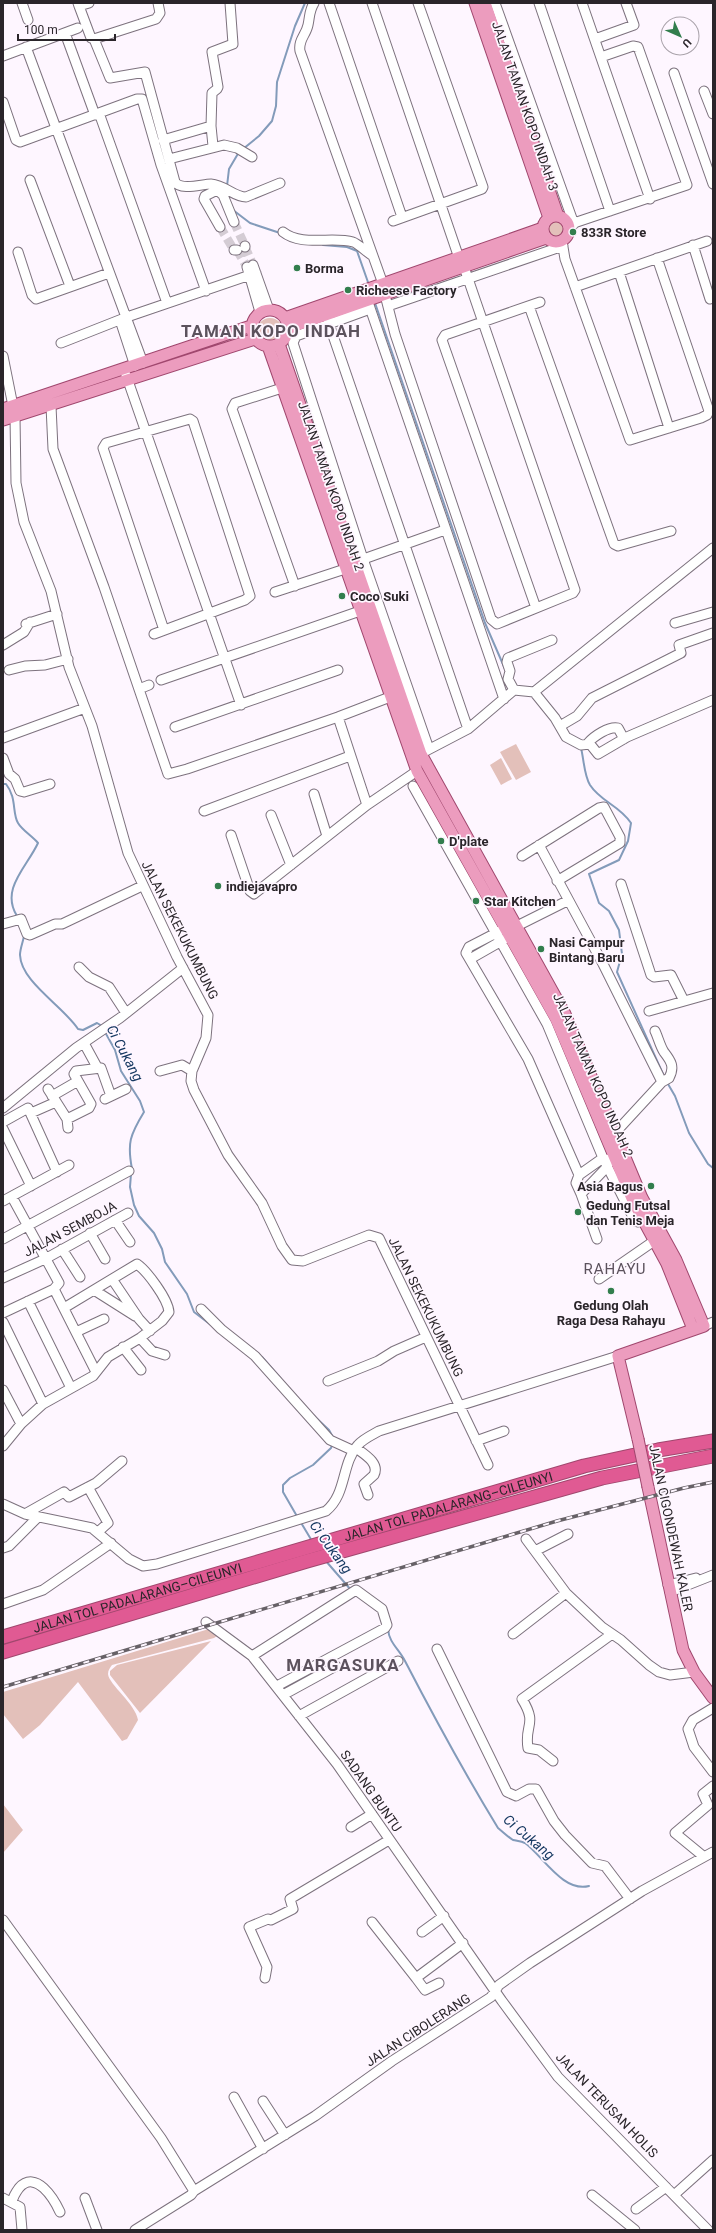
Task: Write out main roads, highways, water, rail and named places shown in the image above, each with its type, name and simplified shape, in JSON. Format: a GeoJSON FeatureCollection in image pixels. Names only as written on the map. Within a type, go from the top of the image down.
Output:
{"type":"FeatureCollection","features":[{"type":"Feature","properties":{"kind":"highway","name":"JALAN TOL PADALARANG–CILEUNYI"},"geometry":{"type":"LineString","coordinates":[[3,1638],[323,1542],[584,1466],[658,1450],[713,1441]]}},
{"type":"Feature","properties":{"kind":"highway","name":"JALAN TOL PADALARANG–CILEUNYI"},"geometry":{"type":"LineString","coordinates":[[3,1652],[329,1554],[602,1478],[713,1456]]}},
{"type":"Feature","properties":{"kind":"highway"},"geometry":{"type":"LineString","coordinates":[[3,1630],[70,1611],[96,1610]]}},
{"type":"Feature","properties":{"kind":"main road","name":"JALAN TAMAN KOPO INDAH 3"},"geometry":{"type":"LineString","coordinates":[[475,3],[554,217]]}},
{"type":"Feature","properties":{"kind":"main road","name":"JALAN TAMAN KOPO INDAH 3"},"geometry":{"type":"LineString","coordinates":[[485,3],[502,38],[554,217]]}},
{"type":"Feature","properties":{"kind":"main road","name":"JALAN TAMAN KOPO INDAH 3"},"geometry":{"type":"LineString","coordinates":[[545,233],[553,242],[562,244],[571,224],[565,220],[554,217]]}},
{"type":"Feature","properties":{"kind":"main road"},"geometry":{"type":"LineString","coordinates":[[287,323],[463,268],[545,233],[554,217]]}},
{"type":"Feature","properties":{"kind":"main road"},"geometry":{"type":"LineString","coordinates":[[287,323],[328,319],[376,296]]}},
{"type":"Feature","properties":{"kind":"main road"},"geometry":{"type":"LineString","coordinates":[[265,311],[278,311],[287,323],[286,337],[274,345],[258,343],[255,339],[251,326],[254,318],[265,311]]}},
{"type":"Feature","properties":{"kind":"main road"},"geometry":{"type":"LineString","coordinates":[[11,410],[51,406],[126,375],[139,364],[251,326]]}},
{"type":"Feature","properties":{"kind":"main road"},"geometry":{"type":"LineString","coordinates":[[3,420],[11,410],[126,375],[255,339]]}},
{"type":"Feature","properties":{"kind":"main road","name":"JALAN TAMAN KOPO INDAH 2"},"geometry":{"type":"LineString","coordinates":[[274,345],[290,376],[328,502]]}},
{"type":"Feature","properties":{"kind":"main road","name":"JALAN TAMAN KOPO INDAH 2"},"geometry":{"type":"LineString","coordinates":[[274,345],[282,388],[354,563],[407,716],[425,752],[433,779],[517,926],[565,1014],[593,1096],[609,1161],[654,1240],[671,1262]]}},
{"type":"Feature","properties":{"kind":"main road","name":"JALAN TAMAN KOPO INDAH 2"},"geometry":{"type":"LineString","coordinates":[[354,563],[360,611],[390,697],[407,716],[417,771],[440,824],[503,935],[556,1019],[593,1096],[614,1134],[671,1262],[703,1326]]}},
{"type":"Feature","properties":{"kind":"main road","name":"JALAN CIGONDEWAH KALER"},"geometry":{"type":"LineString","coordinates":[[703,1326],[618,1356],[638,1439],[683,1650],[694,1672],[713,1698]]}},
{"type":"Feature","properties":{"kind":"waterway"},"geometry":{"type":"LineString","coordinates":[[243,149],[259,136],[272,121],[276,106],[277,82],[295,26],[305,3]]}},
{"type":"Feature","properties":{"kind":"waterway"},"geometry":{"type":"LineString","coordinates":[[227,186],[229,169],[239,152]]}},
{"type":"Feature","properties":{"kind":"waterway"},"geometry":{"type":"LineString","coordinates":[[233,210],[250,223],[280,233]]}},
{"type":"Feature","properties":{"kind":"waterway"},"geometry":{"type":"LineString","coordinates":[[323,245],[347,247],[357,251],[369,285]]}},
{"type":"Feature","properties":{"kind":"waterway"},"geometry":{"type":"LineString","coordinates":[[375,303],[485,623],[505,669]]}},
{"type":"Feature","properties":{"kind":"waterway"},"geometry":{"type":"LineString","coordinates":[[581,748],[585,772],[590,785],[599,796],[621,812],[631,823],[628,841],[619,860],[589,874],[599,903],[609,911],[619,930],[622,954],[617,972],[663,1074]]}},
{"type":"Feature","properties":{"kind":"waterway","name":"Ci Cukang"},"geometry":{"type":"LineString","coordinates":[[3,784],[6,784],[12,795],[15,815],[18,823],[38,843],[13,887],[13,906],[17,916]]}},
{"type":"Feature","properties":{"kind":"waterway","name":"Ci Cukang"},"geometry":{"type":"LineString","coordinates":[[24,936],[20,955],[22,965],[27,975],[78,1029],[83,1030],[97,1023],[102,1026]]}},
{"type":"Feature","properties":{"kind":"waterway","name":"Ci Cukang"},"geometry":{"type":"LineString","coordinates":[[105,1032],[115,1050],[121,1071],[140,1101],[144,1112],[131,1139],[130,1152],[132,1169]]}},
{"type":"Feature","properties":{"kind":"waterway"},"geometry":{"type":"LineString","coordinates":[[668,1084],[675,1096],[689,1133],[708,1164],[713,1168]]}},
{"type":"Feature","properties":{"kind":"waterway","name":"Ci Cukang"},"geometry":{"type":"LineString","coordinates":[[131,1174],[130,1187],[134,1205],[139,1216],[154,1233],[162,1249],[165,1262],[187,1294],[194,1312],[211,1325]]}},
{"type":"Feature","properties":{"kind":"waterway","name":"Ci Cukang"},"geometry":{"type":"LineString","coordinates":[[262,1357],[281,1379]]}},
{"type":"Feature","properties":{"kind":"waterway","name":"Ci Cukang"},"geometry":{"type":"LineString","coordinates":[[313,1415],[329,1430],[334,1439]]}},
{"type":"Feature","properties":{"kind":"waterway","name":"Ci Cukang"},"geometry":{"type":"LineString","coordinates":[[298,1518],[283,1492],[283,1485],[290,1478],[313,1465],[331,1448],[332,1445]]}},
{"type":"Feature","properties":{"kind":"waterway","name":"Ci Cukang"},"geometry":{"type":"LineString","coordinates":[[300,1521],[312,1541]]}},
{"type":"Feature","properties":{"kind":"waterway","name":"Ci Cukang"},"geometry":{"type":"LineString","coordinates":[[325,1560],[351,1590]]}},
{"type":"Feature","properties":{"kind":"waterway","name":"Ci Cukang"},"geometry":{"type":"LineString","coordinates":[[388,1629],[392,1642],[403,1657],[450,1745],[498,1828],[513,1840],[525,1843],[562,1879],[579,1887],[589,1886]]}},
{"type":"Feature","properties":{"kind":"tunnel"},"geometry":{"type":"LineString","coordinates":[[234,222],[245,246]]}},
{"type":"Feature","properties":{"kind":"tunnel"},"geometry":{"type":"LineString","coordinates":[[220,227],[234,250]]}},
{"type":"Feature","properties":{"kind":"tunnel"},"geometry":{"type":"LineString","coordinates":[[245,247],[253,265]]}},
{"type":"Feature","properties":{"kind":"tunnel"},"geometry":{"type":"LineString","coordinates":[[237,250],[247,267]]}},
{"type":"Feature","properties":{"kind":"railway"},"geometry":{"type":"LineString","coordinates":[[3,1687],[557,1521],[684,1488],[713,1482]]}},
{"type":"Feature","properties":{"kind":"place","name":"833R Store"},"geometry":{"type":"Point","coordinates":[573,232]}},
{"type":"Feature","properties":{"kind":"place","name":"Borma"},"geometry":{"type":"Point","coordinates":[297,268]}},
{"type":"Feature","properties":{"kind":"place","name":"Richeese Factory"},"geometry":{"type":"Point","coordinates":[348,290]}},
{"type":"Feature","properties":{"kind":"place","name":"Coco Suki"},"geometry":{"type":"Point","coordinates":[342,596]}},
{"type":"Feature","properties":{"kind":"place","name":"D'plate"},"geometry":{"type":"Point","coordinates":[441,841]}},
{"type":"Feature","properties":{"kind":"place","name":"indiejavapro"},"geometry":{"type":"Point","coordinates":[218,886]}},
{"type":"Feature","properties":{"kind":"place","name":"Star Kitchen"},"geometry":{"type":"Point","coordinates":[476,901]}},
{"type":"Feature","properties":{"kind":"place","name":"Nasi Campur Bintang Baru"},"geometry":{"type":"Point","coordinates":[541,949]}},
{"type":"Feature","properties":{"kind":"place","name":"Asia Bagus"},"geometry":{"type":"Point","coordinates":[651,1186]}},
{"type":"Feature","properties":{"kind":"place","name":"Gedung Futsal dan Tenis Meja"},"geometry":{"type":"Point","coordinates":[578,1212]}},
{"type":"Feature","properties":{"kind":"place","name":"Gedung Olah Raga Desa Rahayu"},"geometry":{"type":"Point","coordinates":[611,1291]}},
{"type":"Feature","properties":{"kind":"district","name":"TAMAN KOPO INDAH"},"geometry":{"type":"Point","coordinates":[271,331]}},
{"type":"Feature","properties":{"kind":"district","name":"RAHAYU"},"geometry":{"type":"Point","coordinates":[615,1269]}},
{"type":"Feature","properties":{"kind":"district","name":"MARGASUKA"},"geometry":{"type":"Point","coordinates":[343,1665]}}]}
